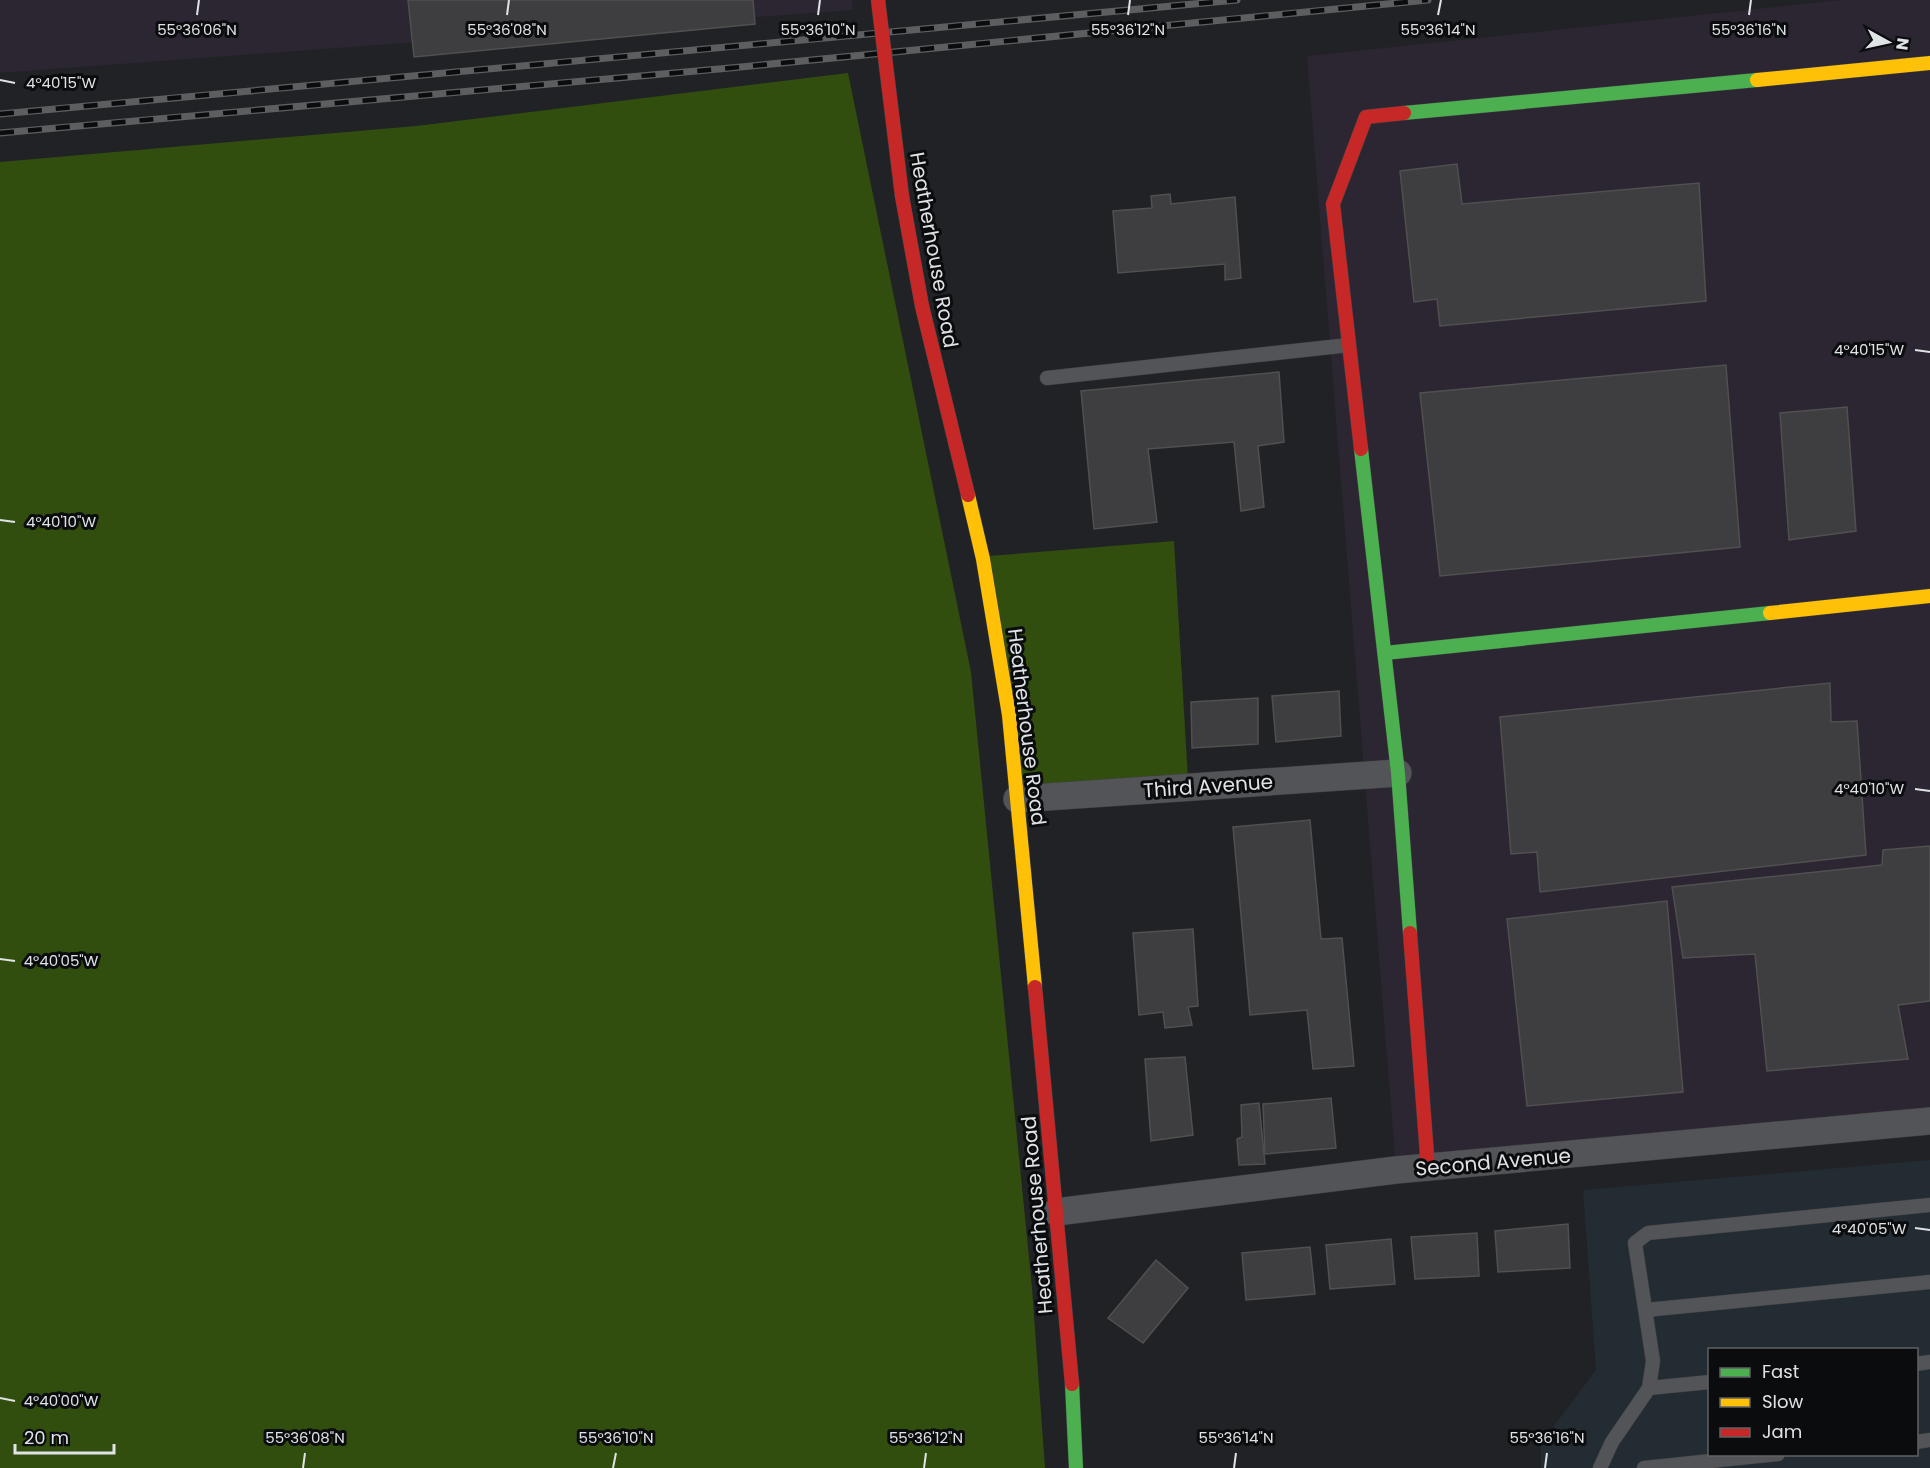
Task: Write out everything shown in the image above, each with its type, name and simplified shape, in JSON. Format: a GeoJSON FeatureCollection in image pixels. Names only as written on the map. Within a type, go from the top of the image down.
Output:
{"type":"FeatureCollection","features":[{"type":"Feature","properties":{"kind":"street","name":"Heatherhouse Road"},"geometry":{"type":"LineString","coordinates":[[878,0],[902,196],[922,306],[983,559],[1009,716],[1071,1357],[1076,1468]]}},
{"type":"Feature","properties":{"kind":"street"},"geometry":{"type":"LineString","coordinates":[[1428,1168],[1398,773],[1333,204],[1365,117],[1930,63]]}},
{"type":"Feature","properties":{"kind":"street"},"geometry":{"type":"LineString","coordinates":[[1385,652],[1930,596]]}},
{"type":"Feature","properties":{"kind":"street","name":"Third Avenue"},"geometry":{"type":"LineString","coordinates":[[1017,799],[1398,773]]}},
{"type":"Feature","properties":{"kind":"street","name":"Second Avenue"},"geometry":{"type":"LineString","coordinates":[[1056,1212],[1428,1168],[1930,1121]]}},
{"type":"Feature","properties":{"kind":"lane"},"geometry":{"type":"LineString","coordinates":[[1047,378],[1349,345]]}},
{"type":"Feature","properties":{"kind":"lane"},"geometry":{"type":"LineString","coordinates":[[1600,1468],[1612,1442],[1649,1388],[1653,1361],[1635,1243],[1648,1233],[1930,1205]]}},
{"type":"Feature","properties":{"kind":"lane"},"geometry":{"type":"LineString","coordinates":[[1646,1310],[1930,1282]]}},
{"type":"Feature","properties":{"kind":"lane"},"geometry":{"type":"LineString","coordinates":[[1649,1388],[1708,1382]]}},
{"type":"Feature","properties":{"kind":"lane"},"geometry":{"type":"LineString","coordinates":[[1644,1468],[1769,1456]]}},
{"type":"Feature","properties":{"kind":"shaded area"},"geometry":{"type":"Polygon","coordinates":[[[0,0],[852,0],[853,10],[0,73],[0,0]]]}},
{"type":"Feature","properties":{"kind":"shaded area"},"geometry":{"type":"Polygon","coordinates":[[[1841,0],[1930,0],[1930,1111],[1396,1170],[1307,56],[1841,0]]]}},
{"type":"Feature","properties":{"kind":"shaded area"},"geometry":{"type":"Polygon","coordinates":[[[1930,1160],[1930,1468],[1541,1468],[1541,1443],[1596,1370],[1583,1190],[1930,1160]]]}},
{"type":"Feature","properties":{"kind":"green space"},"geometry":{"type":"Polygon","coordinates":[[[848,73],[971,672],[1032,1288],[1045,1468],[0,1468],[0,162],[416,126],[848,73]]]}},
{"type":"Feature","properties":{"kind":"green space"},"geometry":{"type":"Polygon","coordinates":[[[1174,541],[1188,780],[1023,792],[989,556],[1174,541]]]}},
{"type":"Feature","properties":{"kind":"building"},"geometry":{"type":"Polygon","coordinates":[[[408,0],[753,0],[755,24],[414,57],[408,0]]]}},
{"type":"Feature","properties":{"kind":"building"},"geometry":{"type":"Polygon","coordinates":[[[1457,164],[1462,204],[1699,183],[1706,301],[1440,326],[1437,299],[1414,302],[1400,171],[1457,164]]]}},
{"type":"Feature","properties":{"kind":"building"},"geometry":{"type":"Polygon","coordinates":[[[1170,194],[1171,204],[1235,197],[1241,278],[1225,280],[1225,264],[1118,273],[1113,211],[1152,208],[1151,196],[1170,194]]]}},
{"type":"Feature","properties":{"kind":"building"},"geometry":{"type":"Polygon","coordinates":[[[1726,365],[1740,547],[1440,576],[1420,393],[1726,365]]]}},
{"type":"Feature","properties":{"kind":"building"},"geometry":{"type":"Polygon","coordinates":[[[1279,372],[1284,442],[1258,446],[1264,507],[1241,511],[1234,442],[1148,449],[1157,522],[1094,529],[1081,391],[1279,372]]]}},
{"type":"Feature","properties":{"kind":"building"},"geometry":{"type":"Polygon","coordinates":[[[1847,407],[1856,531],[1789,540],[1780,413],[1847,407]]]}},
{"type":"Feature","properties":{"kind":"building"},"geometry":{"type":"Polygon","coordinates":[[[1830,683],[1831,722],[1857,721],[1866,855],[1540,892],[1537,852],[1511,854],[1500,717],[1830,683]]]}},
{"type":"Feature","properties":{"kind":"building"},"geometry":{"type":"Polygon","coordinates":[[[1339,691],[1341,736],[1276,742],[1272,696],[1339,691]]]}},
{"type":"Feature","properties":{"kind":"building"},"geometry":{"type":"Polygon","coordinates":[[[1258,698],[1258,744],[1192,748],[1191,702],[1258,698]]]}},
{"type":"Feature","properties":{"kind":"building"},"geometry":{"type":"Polygon","coordinates":[[[1310,820],[1321,939],[1342,938],[1354,1066],[1313,1069],[1307,1010],[1250,1015],[1233,827],[1310,820]]]}},
{"type":"Feature","properties":{"kind":"building"},"geometry":{"type":"Polygon","coordinates":[[[1930,846],[1930,1001],[1898,1005],[1908,1059],[1767,1071],[1755,954],[1683,958],[1672,887],[1882,865],[1883,850],[1930,846]]]}},
{"type":"Feature","properties":{"kind":"building"},"geometry":{"type":"Polygon","coordinates":[[[1667,901],[1683,1092],[1527,1106],[1507,919],[1667,901]]]}},
{"type":"Feature","properties":{"kind":"building"},"geometry":{"type":"Polygon","coordinates":[[[1193,929],[1198,1006],[1188,1007],[1192,1025],[1165,1028],[1163,1012],[1139,1015],[1133,933],[1193,929]]]}},
{"type":"Feature","properties":{"kind":"building"},"geometry":{"type":"Polygon","coordinates":[[[1185,1057],[1193,1135],[1151,1141],[1145,1059],[1185,1057]]]}},
{"type":"Feature","properties":{"kind":"building"},"geometry":{"type":"Polygon","coordinates":[[[1331,1098],[1336,1148],[1265,1154],[1263,1104],[1331,1098]]]}},
{"type":"Feature","properties":{"kind":"building"},"geometry":{"type":"Polygon","coordinates":[[[1259,1103],[1265,1164],[1239,1165],[1237,1139],[1242,1137],[1241,1105],[1259,1103]]]}},
{"type":"Feature","properties":{"kind":"building"},"geometry":{"type":"Polygon","coordinates":[[[1568,1224],[1570,1268],[1498,1272],[1495,1231],[1568,1224]]]}},
{"type":"Feature","properties":{"kind":"building"},"geometry":{"type":"Polygon","coordinates":[[[1477,1233],[1479,1276],[1415,1279],[1411,1237],[1477,1233]]]}},
{"type":"Feature","properties":{"kind":"building"},"geometry":{"type":"Polygon","coordinates":[[[1391,1239],[1395,1284],[1330,1289],[1326,1245],[1391,1239]]]}},
{"type":"Feature","properties":{"kind":"building"},"geometry":{"type":"Polygon","coordinates":[[[1310,1247],[1315,1294],[1246,1300],[1242,1253],[1310,1247]]]}},
{"type":"Feature","properties":{"kind":"building"},"geometry":{"type":"Polygon","coordinates":[[[1156,1260],[1188,1288],[1143,1343],[1108,1318],[1156,1260]]]}},
{"type":"Feature","properties":{"kind":"railway"},"geometry":{"type":"LineString","coordinates":[[0,114],[1237,0]]}},
{"type":"Feature","properties":{"kind":"railway"},"geometry":{"type":"LineString","coordinates":[[0,133],[730,68],[1428,0]]}},
{"type":"Feature","properties":{"kind":"traffic: fast"},"geometry":{"type":"LineString","coordinates":[[1404,113],[1757,80]]}},
{"type":"Feature","properties":{"kind":"traffic: fast"},"geometry":{"type":"LineString","coordinates":[[1361,449],[1398,773],[1410,933]]}},
{"type":"Feature","properties":{"kind":"traffic: fast"},"geometry":{"type":"LineString","coordinates":[[1385,653],[1770,613]]}},
{"type":"Feature","properties":{"kind":"traffic: fast"},"geometry":{"type":"LineString","coordinates":[[1072,1384],[1076,1468]]}},
{"type":"Feature","properties":{"kind":"traffic: slow"},"geometry":{"type":"LineString","coordinates":[[1757,80],[1930,63]]}},
{"type":"Feature","properties":{"kind":"traffic: slow"},"geometry":{"type":"LineString","coordinates":[[968,495],[983,559],[1009,715],[1035,987]]}},
{"type":"Feature","properties":{"kind":"traffic: slow"},"geometry":{"type":"LineString","coordinates":[[1770,613],[1930,596]]}},
{"type":"Feature","properties":{"kind":"traffic: jam"},"geometry":{"type":"LineString","coordinates":[[878,0],[902,196]]}},
{"type":"Feature","properties":{"kind":"traffic: jam"},"geometry":{"type":"LineString","coordinates":[[1361,449],[1333,204],[1366,117],[1404,113]]}},
{"type":"Feature","properties":{"kind":"traffic: jam"},"geometry":{"type":"LineString","coordinates":[[902,196],[922,306],[968,495]]}},
{"type":"Feature","properties":{"kind":"traffic: jam"},"geometry":{"type":"LineString","coordinates":[[1410,933],[1428,1168]]}},
{"type":"Feature","properties":{"kind":"traffic: jam"},"geometry":{"type":"LineString","coordinates":[[1035,987],[1072,1384]]}}]}
